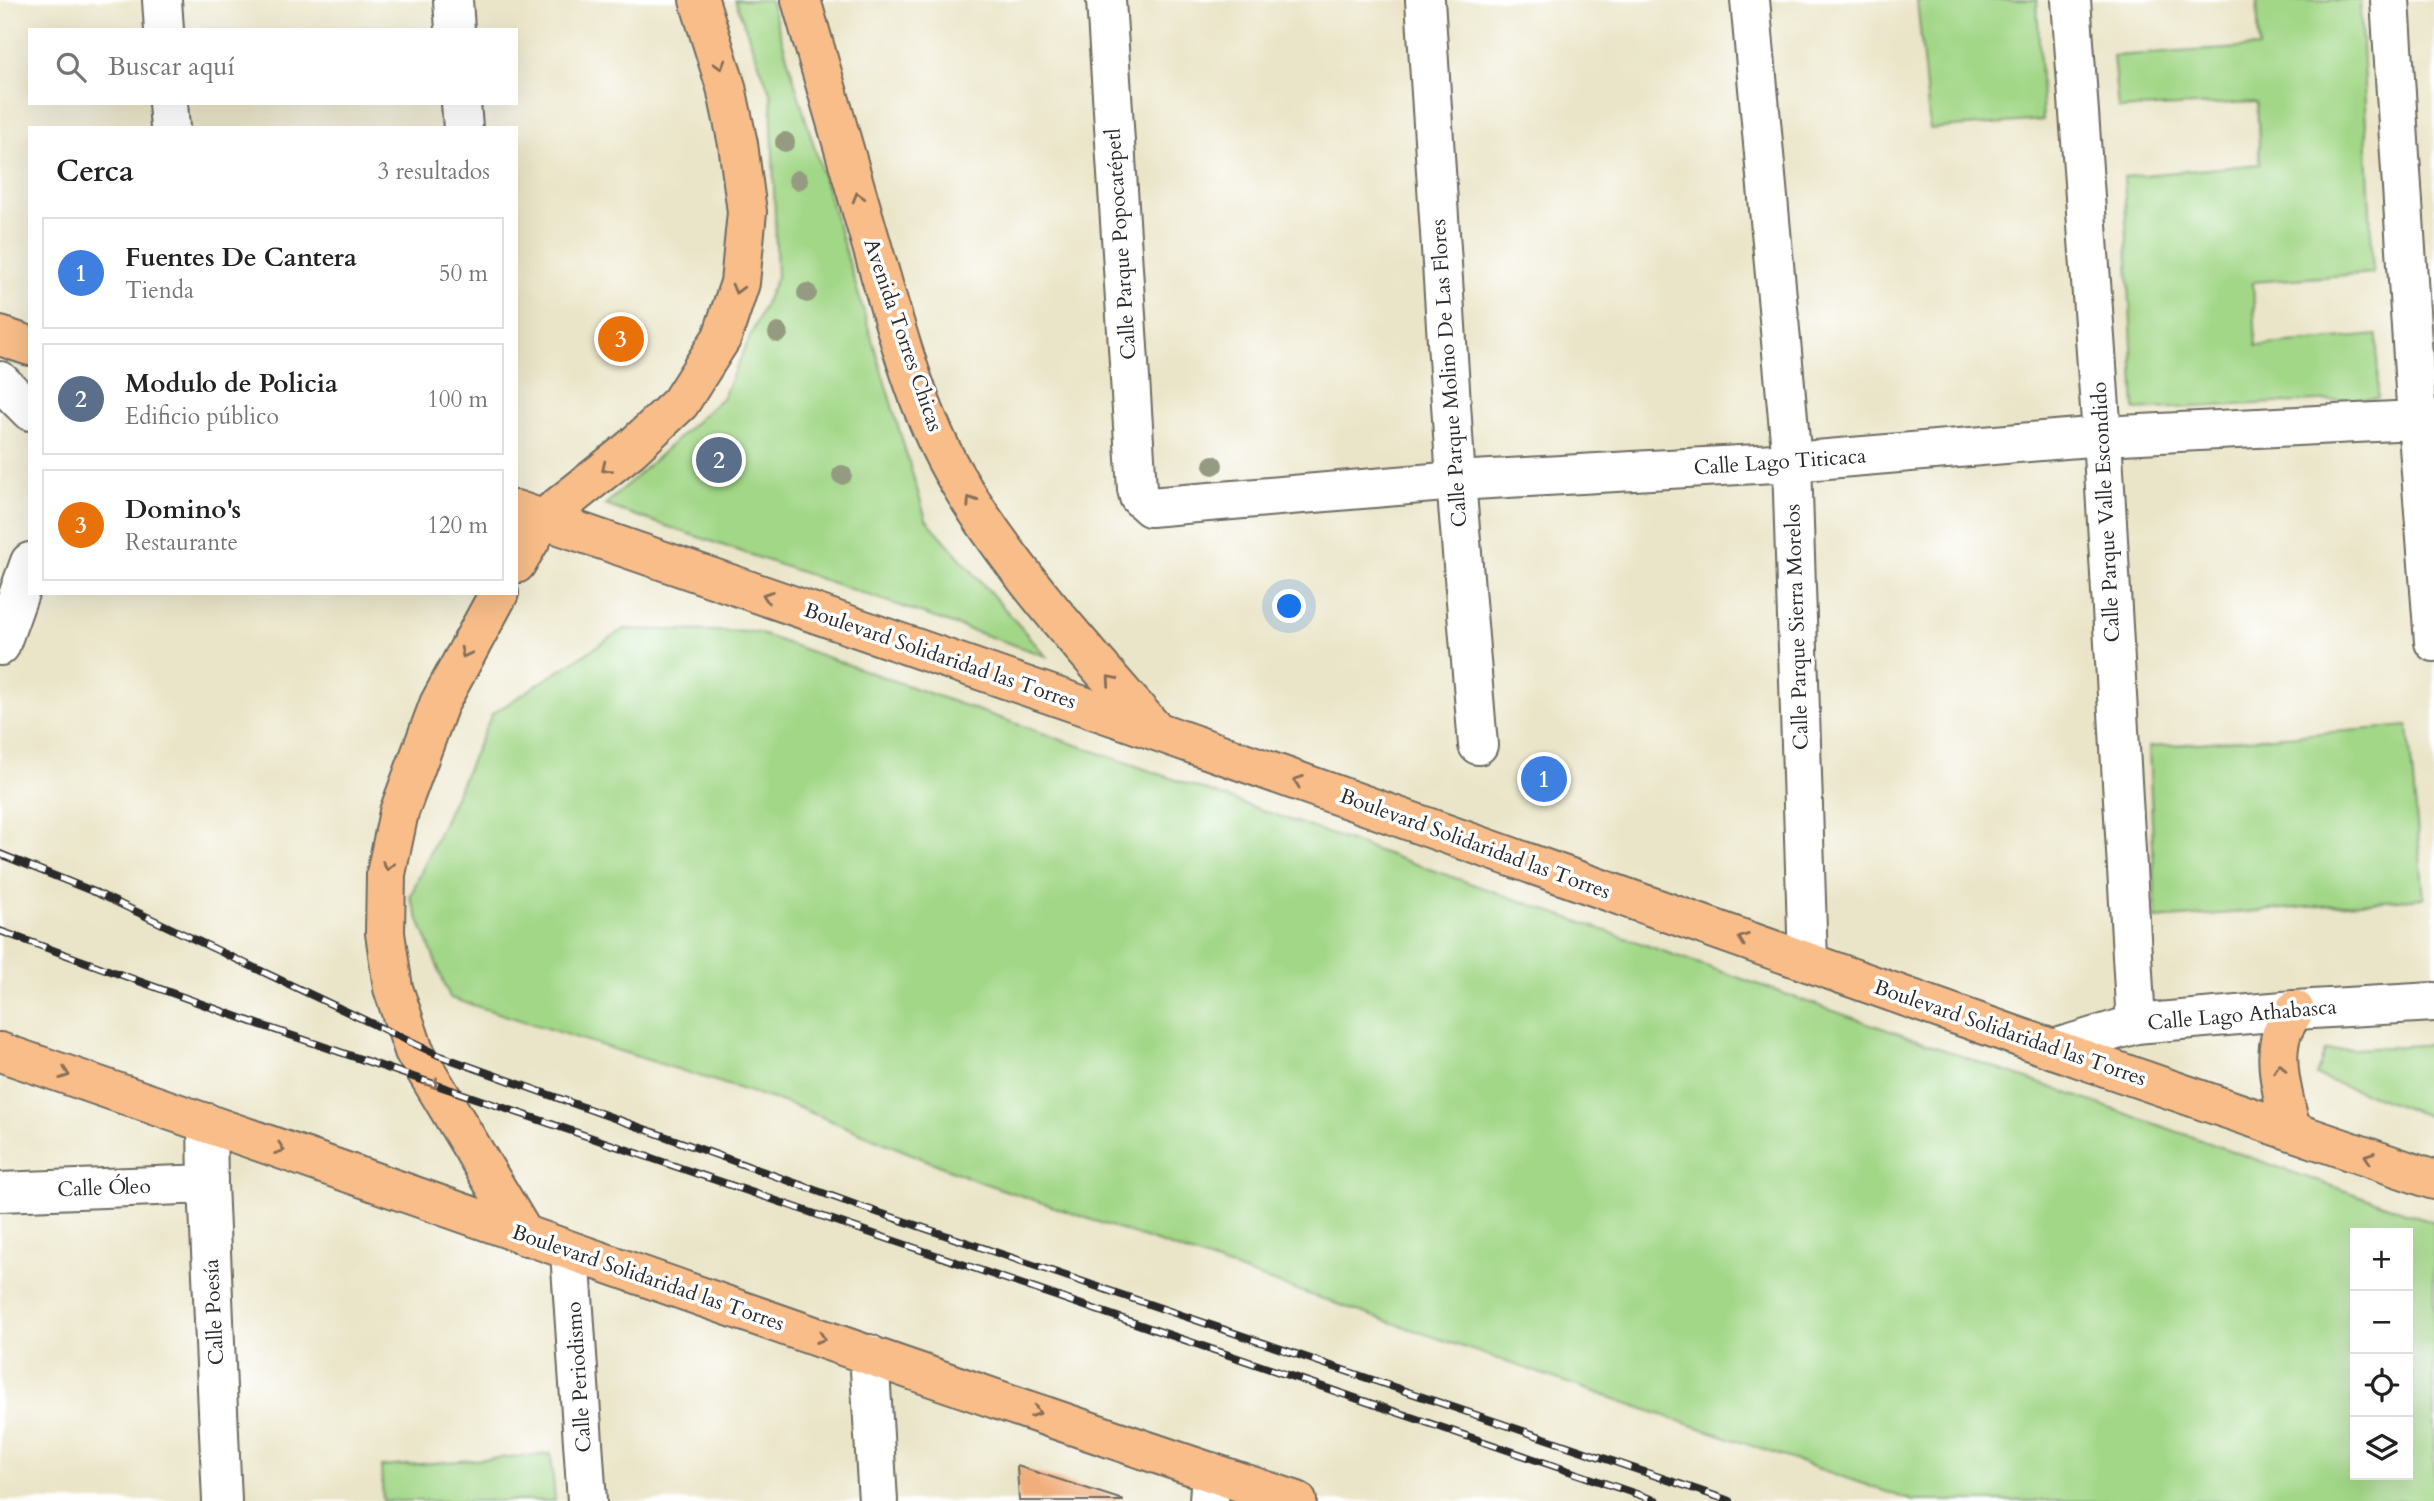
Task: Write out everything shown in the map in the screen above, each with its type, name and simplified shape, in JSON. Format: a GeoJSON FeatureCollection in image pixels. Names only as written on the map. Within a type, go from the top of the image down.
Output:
{"type":"FeatureCollection","features":[{"type":"Feature","properties":{"kind":"main road"},"geometry":{"type":"LineString","coordinates":[[518,557],[530,514],[631,449],[680,403],[722,337],[740,283],[747,212],[738,144],[726,87],[699,0]]}},
{"type":"Feature","properties":{"kind":"main road","name":"Avenida Torres Chicas"},"geometry":{"type":"LineString","coordinates":[[801,0],[891,310],[923,407],[956,478],[1000,545],[1041,600],[1156,731]]}},
{"type":"Feature","properties":{"kind":"main road"},"geometry":{"type":"LineString","coordinates":[[0,336],[28,345]]}},
{"type":"Feature","properties":{"kind":"main road","name":"Boulevard Solidaridad las Torres"},"geometry":{"type":"LineString","coordinates":[[530,514],[1156,731],[2053,1049],[2434,1180]]}},
{"type":"Feature","properties":{"kind":"main road"},"geometry":{"type":"LineString","coordinates":[[498,595],[439,704],[399,812],[386,874],[384,933],[393,988],[414,1051],[525,1236]]}},
{"type":"Feature","properties":{"kind":"main road"},"geometry":{"type":"LineString","coordinates":[[2291,1130],[2281,1076],[2280,1040],[2285,1024],[2295,1010]]}},
{"type":"Feature","properties":{"kind":"main road","name":"Boulevard Solidaridad las Torres"},"geometry":{"type":"LineString","coordinates":[[0,1052],[869,1354],[1210,1487],[1297,1501]]}},
{"type":"Feature","properties":{"kind":"street"},"geometry":{"type":"LineString","coordinates":[[162,0],[164,28]]}},
{"type":"Feature","properties":{"kind":"street"},"geometry":{"type":"LineString","coordinates":[[453,0],[455,28]]}},
{"type":"Feature","properties":{"kind":"street","name":"Calle Parque Popocatépetl"},"geometry":{"type":"LineString","coordinates":[[1106,0],[1137,489]]}},
{"type":"Feature","properties":{"kind":"street","name":"Calle Parque Molino De Las Flores"},"geometry":{"type":"LineString","coordinates":[[1426,0],[1456,481],[1478,745]]}},
{"type":"Feature","properties":{"kind":"street","name":"Calle Parque Sierra Morelos"},"geometry":{"type":"LineString","coordinates":[[1751,0],[1792,462],[1808,962]]}},
{"type":"Feature","properties":{"kind":"street","name":"Calle Parque Valle Escondido"},"geometry":{"type":"LineString","coordinates":[[2071,0],[2102,436],[2136,1024]]}},
{"type":"Feature","properties":{"kind":"street"},"geometry":{"type":"LineString","coordinates":[[2390,0],[2426,420],[2434,642]]}},
{"type":"Feature","properties":{"kind":"street"},"geometry":{"type":"LineString","coordinates":[[169,105],[170,126]]}},
{"type":"Feature","properties":{"kind":"street"},"geometry":{"type":"LineString","coordinates":[[461,105],[463,126]]}},
{"type":"Feature","properties":{"kind":"street"},"geometry":{"type":"LineString","coordinates":[[0,381],[28,409]]}},
{"type":"Feature","properties":{"kind":"street","name":"Calle Lago Titicaca"},"geometry":{"type":"LineString","coordinates":[[1137,489],[1139,497],[1150,507],[1456,481],[1792,462],[2102,436],[2426,420]]}},
{"type":"Feature","properties":{"kind":"street"},"geometry":{"type":"LineString","coordinates":[[0,646],[28,568]]}},
{"type":"Feature","properties":{"kind":"street","name":"Calle Lago Athabasca"},"geometry":{"type":"LineString","coordinates":[[2053,1049],[2136,1024],[2295,1010],[2434,1002]]}},
{"type":"Feature","properties":{"kind":"street","name":"Calle Poesía"},"geometry":{"type":"LineString","coordinates":[[207,1123],[222,1501]]}},
{"type":"Feature","properties":{"kind":"street","name":"Calle Óleo"},"geometry":{"type":"LineString","coordinates":[[0,1192],[208,1184]]}},
{"type":"Feature","properties":{"kind":"street","name":"Calle Periodismo"},"geometry":{"type":"LineString","coordinates":[[570,1252],[587,1501]]}},
{"type":"Feature","properties":{"kind":"street"},"geometry":{"type":"LineString","coordinates":[[869,1354],[878,1501]]}},
{"type":"Feature","properties":{"kind":"green space"},"geometry":{"type":"Polygon","coordinates":[[[735,0],[770,0],[926,519],[1046,656],[605,505],[723,397],[777,277],[771,95],[735,0]]]}},
{"type":"Feature","properties":{"kind":"green space"},"geometry":{"type":"Polygon","coordinates":[[[1917,0],[2037,0],[2043,120],[1930,129],[1917,0]]]}},
{"type":"Feature","properties":{"kind":"green space"},"geometry":{"type":"Polygon","coordinates":[[[2257,0],[2360,0],[2373,273],[2253,282],[2256,346],[2377,335],[2378,398],[2135,410],[2124,177],[2260,164],[2257,102],[2118,109],[2113,56],[2259,47],[2257,0]]]}},
{"type":"Feature","properties":{"kind":"green space"},"geometry":{"type":"Polygon","coordinates":[[[624,629],[755,632],[2434,1222],[2434,1501],[1913,1501],[975,1180],[795,1106],[450,998],[410,897],[492,714],[624,629]]]}},
{"type":"Feature","properties":{"kind":"green space"},"geometry":{"type":"Polygon","coordinates":[[[2408,726],[2424,898],[2156,919],[2149,747],[2408,726]]]}},
{"type":"Feature","properties":{"kind":"green space"},"geometry":{"type":"Polygon","coordinates":[[[2434,1044],[2434,1118],[2316,1076],[2325,1051],[2434,1044]]]}},
{"type":"Feature","properties":{"kind":"green space"},"geometry":{"type":"Polygon","coordinates":[[[551,1454],[555,1501],[383,1501],[381,1467],[551,1454]]]}},
{"type":"Feature","properties":{"kind":"building"},"geometry":{"type":"Polygon","coordinates":[[[1017,1466],[1123,1500],[1123,1501],[1019,1501],[1017,1466]]]}},
{"type":"Feature","properties":{"kind":"railway"},"geometry":{"type":"LineString","coordinates":[[0,854],[97,893],[438,1055],[859,1206],[1730,1501]]}},
{"type":"Feature","properties":{"kind":"railway"},"geometry":{"type":"LineString","coordinates":[[0,931],[252,1022],[1657,1501]]}},
{"type":"Feature","properties":{"kind":"place","name":"Domino's"},"geometry":{"type":"Point","coordinates":[621,339]}},
{"type":"Feature","properties":{"kind":"place","name":"Modulo de Policia"},"geometry":{"type":"Point","coordinates":[719,460]}},
{"type":"Feature","properties":{"kind":"place","name":"Fuentes De Cantera"},"geometry":{"type":"Point","coordinates":[1544,779]}}]}
